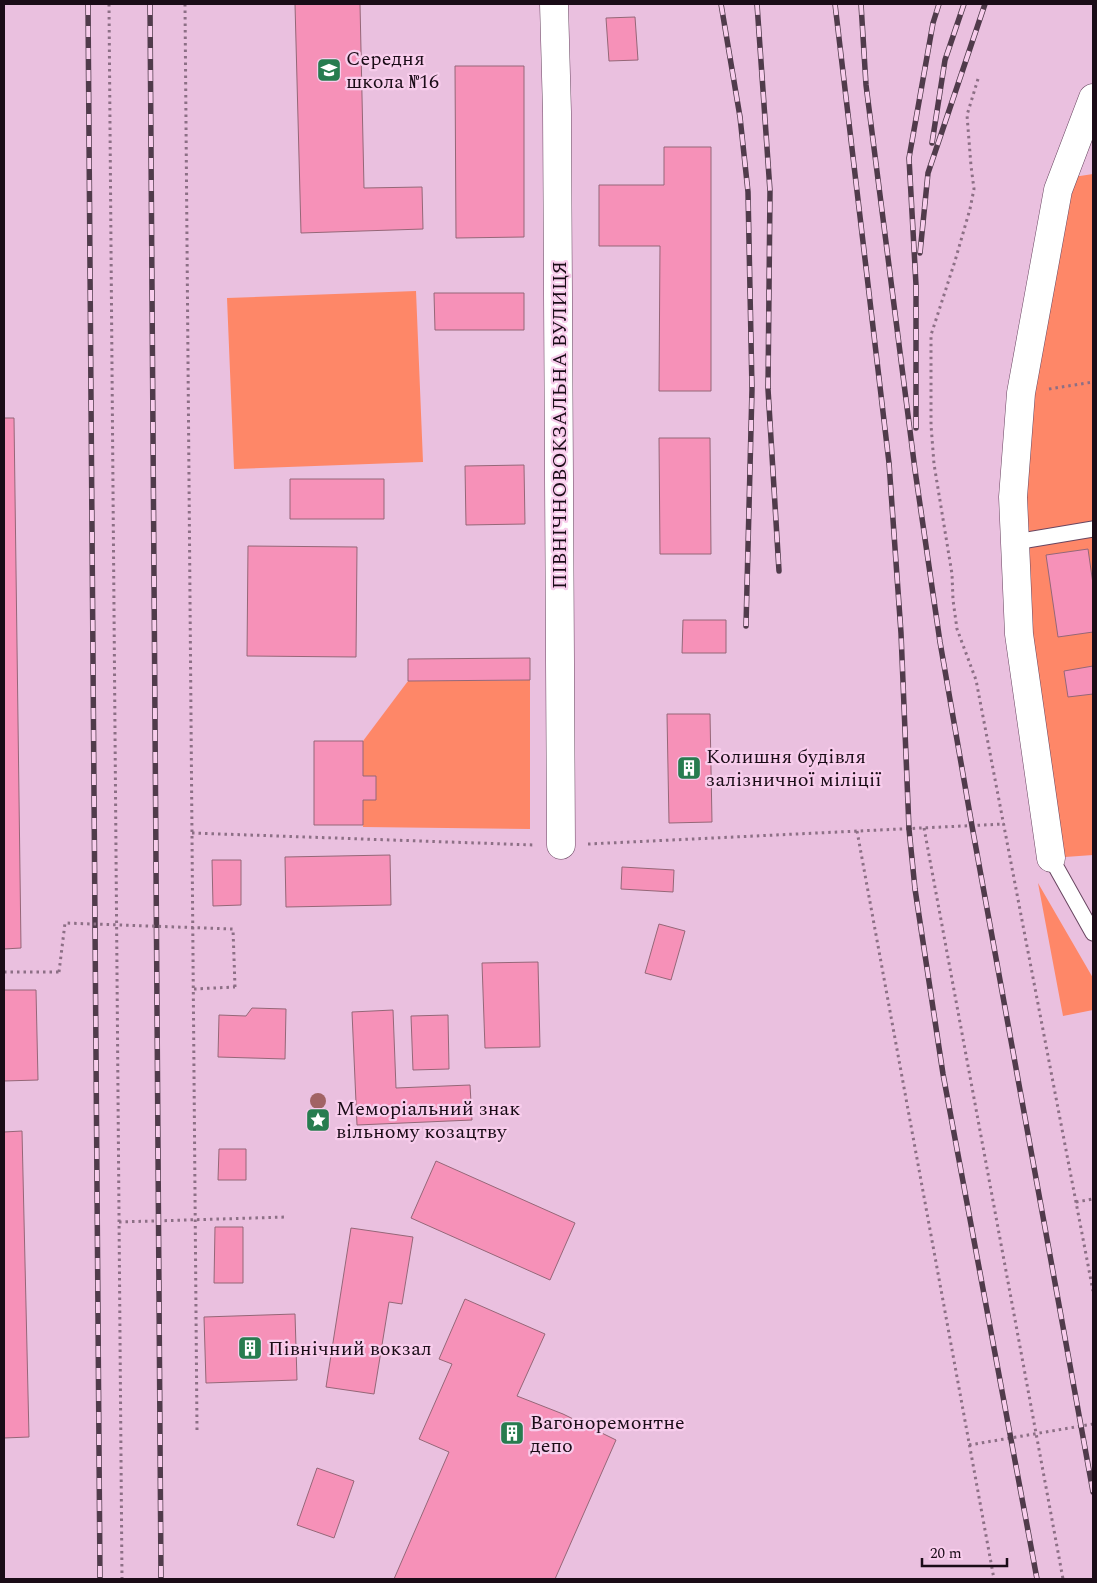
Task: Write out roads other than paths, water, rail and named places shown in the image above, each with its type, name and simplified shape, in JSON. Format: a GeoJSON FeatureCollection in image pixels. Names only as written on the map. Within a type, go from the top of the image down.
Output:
{"type":"FeatureCollection","features":[{"type":"Feature","properties":{"kind":"street","name":"ПІВНІЧНОВОКЗАЛЬНА ВУЛИЦЯ"},"geometry":{"type":"LineString","coordinates":[[554,4],[557,112],[560,845]]}},
{"type":"Feature","properties":{"kind":"street"},"geometry":{"type":"LineString","coordinates":[[1051,858],[1020,634],[1013,497],[1021,393],[1058,190],[1093,98]]}},
{"type":"Feature","properties":{"kind":"lane"},"geometry":{"type":"LineString","coordinates":[[1015,542],[1093,529]]}},
{"type":"Feature","properties":{"kind":"lane"},"geometry":{"type":"LineString","coordinates":[[1051,858],[1093,933]]}},
{"type":"Feature","properties":{"kind":"railway"},"geometry":{"type":"LineString","coordinates":[[88,4],[100,1579]]}},
{"type":"Feature","properties":{"kind":"railway"},"geometry":{"type":"LineString","coordinates":[[150,4],[161,1579]]}},
{"type":"Feature","properties":{"kind":"railway"},"geometry":{"type":"LineString","coordinates":[[721,4],[740,117],[748,192],[752,389],[746,626]]}},
{"type":"Feature","properties":{"kind":"railway"},"geometry":{"type":"LineString","coordinates":[[757,4],[770,191],[768,389],[779,571]]}},
{"type":"Feature","properties":{"kind":"railway"},"geometry":{"type":"LineString","coordinates":[[835,4],[889,463],[901,633],[909,829],[915,889],[943,1074],[1037,1579]]}},
{"type":"Feature","properties":{"kind":"railway"},"geometry":{"type":"LineString","coordinates":[[861,4],[866,85],[915,470],[940,642],[1093,1492]]}},
{"type":"Feature","properties":{"kind":"railway"},"geometry":{"type":"LineString","coordinates":[[916,428],[916,285],[909,158],[933,23],[939,4]]}},
{"type":"Feature","properties":{"kind":"railway"},"geometry":{"type":"LineString","coordinates":[[932,143],[945,60],[964,4]]}},
{"type":"Feature","properties":{"kind":"railway"},"geometry":{"type":"LineString","coordinates":[[920,253],[928,173],[985,4]]}},
{"type":"Feature","properties":{"kind":"place","name":"Середня школа №16"},"geometry":{"type":"Point","coordinates":[329,70]}},
{"type":"Feature","properties":{"kind":"place","name":"Колишня будівля залізничної міліції"},"geometry":{"type":"Point","coordinates":[689,768]}},
{"type":"Feature","properties":{"kind":"place","name":"Меморіальний знак вільному козацтву"},"geometry":{"type":"Point","coordinates":[318,1120]}},
{"type":"Feature","properties":{"kind":"place","name":"Північний вокзал"},"geometry":{"type":"Point","coordinates":[250,1348]}},
{"type":"Feature","properties":{"kind":"place","name":"Вагоноремонтне депо"},"geometry":{"type":"Point","coordinates":[512,1433]}}]}
